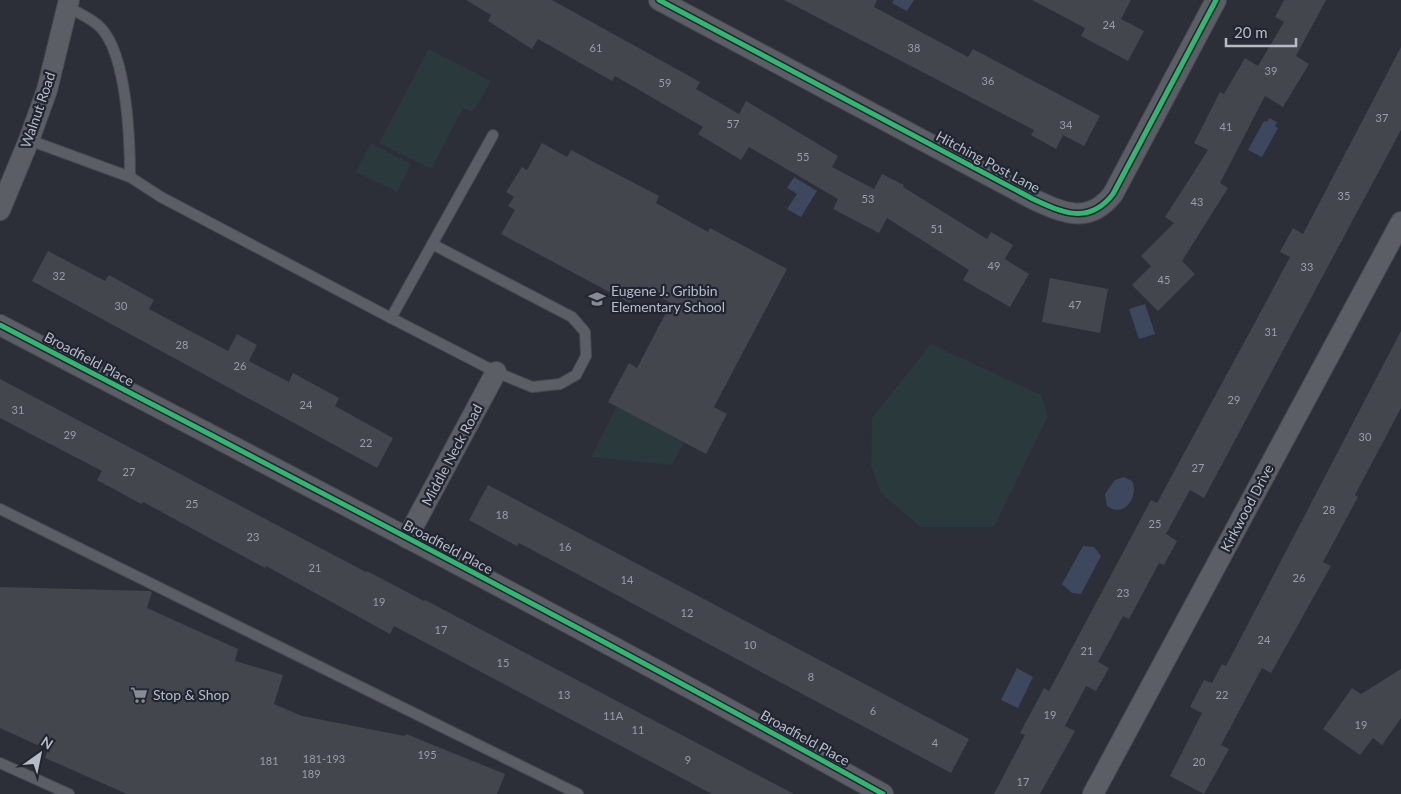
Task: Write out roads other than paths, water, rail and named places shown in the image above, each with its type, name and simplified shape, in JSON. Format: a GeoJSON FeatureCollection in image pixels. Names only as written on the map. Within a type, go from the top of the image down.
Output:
{"type":"FeatureCollection","features":[{"type":"Feature","properties":{"kind":"street","name":"Hitching Post Lane"},"geometry":{"type":"LineString","coordinates":[[659,0],[1033,200],[1062,213],[1083,214],[1103,204],[1113,194],[1216,0]]}},
{"type":"Feature","properties":{"kind":"street","name":"Walnut Road"},"geometry":{"type":"LineString","coordinates":[[2,199],[29,140],[47,90],[68,4]]}},
{"type":"Feature","properties":{"kind":"street","name":"Kirkwood Drive"},"geometry":{"type":"LineString","coordinates":[[1094,794],[1401,222]]}},
{"type":"Feature","properties":{"kind":"street","name":"Broadfield Place"},"geometry":{"type":"LineString","coordinates":[[0,325],[407,538],[883,794]]}},
{"type":"Feature","properties":{"kind":"street","name":"Middle Neck Road"},"geometry":{"type":"LineString","coordinates":[[407,538],[496,372]]}},
{"type":"Feature","properties":{"kind":"lane"},"geometry":{"type":"LineString","coordinates":[[68,4],[100,26],[110,40],[117,61],[126,106],[130,137],[130,176]]}},
{"type":"Feature","properties":{"kind":"lane"},"geometry":{"type":"LineString","coordinates":[[391,318],[493,135]]}},
{"type":"Feature","properties":{"kind":"lane"},"geometry":{"type":"LineString","coordinates":[[29,140],[130,176],[161,196],[496,372],[532,387],[560,384],[576,375],[586,356],[584,332],[572,317],[432,244]]}},
{"type":"Feature","properties":{"kind":"lane"},"geometry":{"type":"LineString","coordinates":[[0,508],[578,794]]}},
{"type":"Feature","properties":{"kind":"lane"},"geometry":{"type":"LineString","coordinates":[[0,763],[69,794]]}},
{"type":"Feature","properties":{"kind":"water"},"geometry":{"type":"Polygon","coordinates":[[[894,0],[914,0],[907,11],[892,3],[894,0]]]}},
{"type":"Feature","properties":{"kind":"water"},"geometry":{"type":"Polygon","coordinates":[[[1269,118],[1277,122],[1275,126],[1278,128],[1262,157],[1248,150],[1264,121],[1267,122],[1269,118]]]}},
{"type":"Feature","properties":{"kind":"water"},"geometry":{"type":"Polygon","coordinates":[[[794,177],[817,191],[801,217],[787,209],[797,194],[787,188],[794,177]]]}},
{"type":"Feature","properties":{"kind":"water"},"geometry":{"type":"Polygon","coordinates":[[[1145,304],[1155,334],[1139,339],[1129,309],[1145,304]]]}},
{"type":"Feature","properties":{"kind":"water"},"geometry":{"type":"Polygon","coordinates":[[[1124,477],[1132,481],[1134,493],[1132,499],[1125,508],[1119,510],[1107,506],[1105,494],[1115,480],[1124,477]]]}},
{"type":"Feature","properties":{"kind":"water"},"geometry":{"type":"Polygon","coordinates":[[[1083,546],[1094,547],[1101,556],[1081,594],[1072,593],[1062,584],[1083,546]]]}},
{"type":"Feature","properties":{"kind":"water"},"geometry":{"type":"Polygon","coordinates":[[[1017,668],[1033,677],[1018,708],[1001,700],[1017,668]]]}},
{"type":"Feature","properties":{"kind":"place","name":"Eugene J. Gribbin Elementary School"},"geometry":{"type":"Point","coordinates":[597,299]}},
{"type":"Feature","properties":{"kind":"place","name":"Stop & Shop"},"geometry":{"type":"Point","coordinates":[139,695]}}]}
